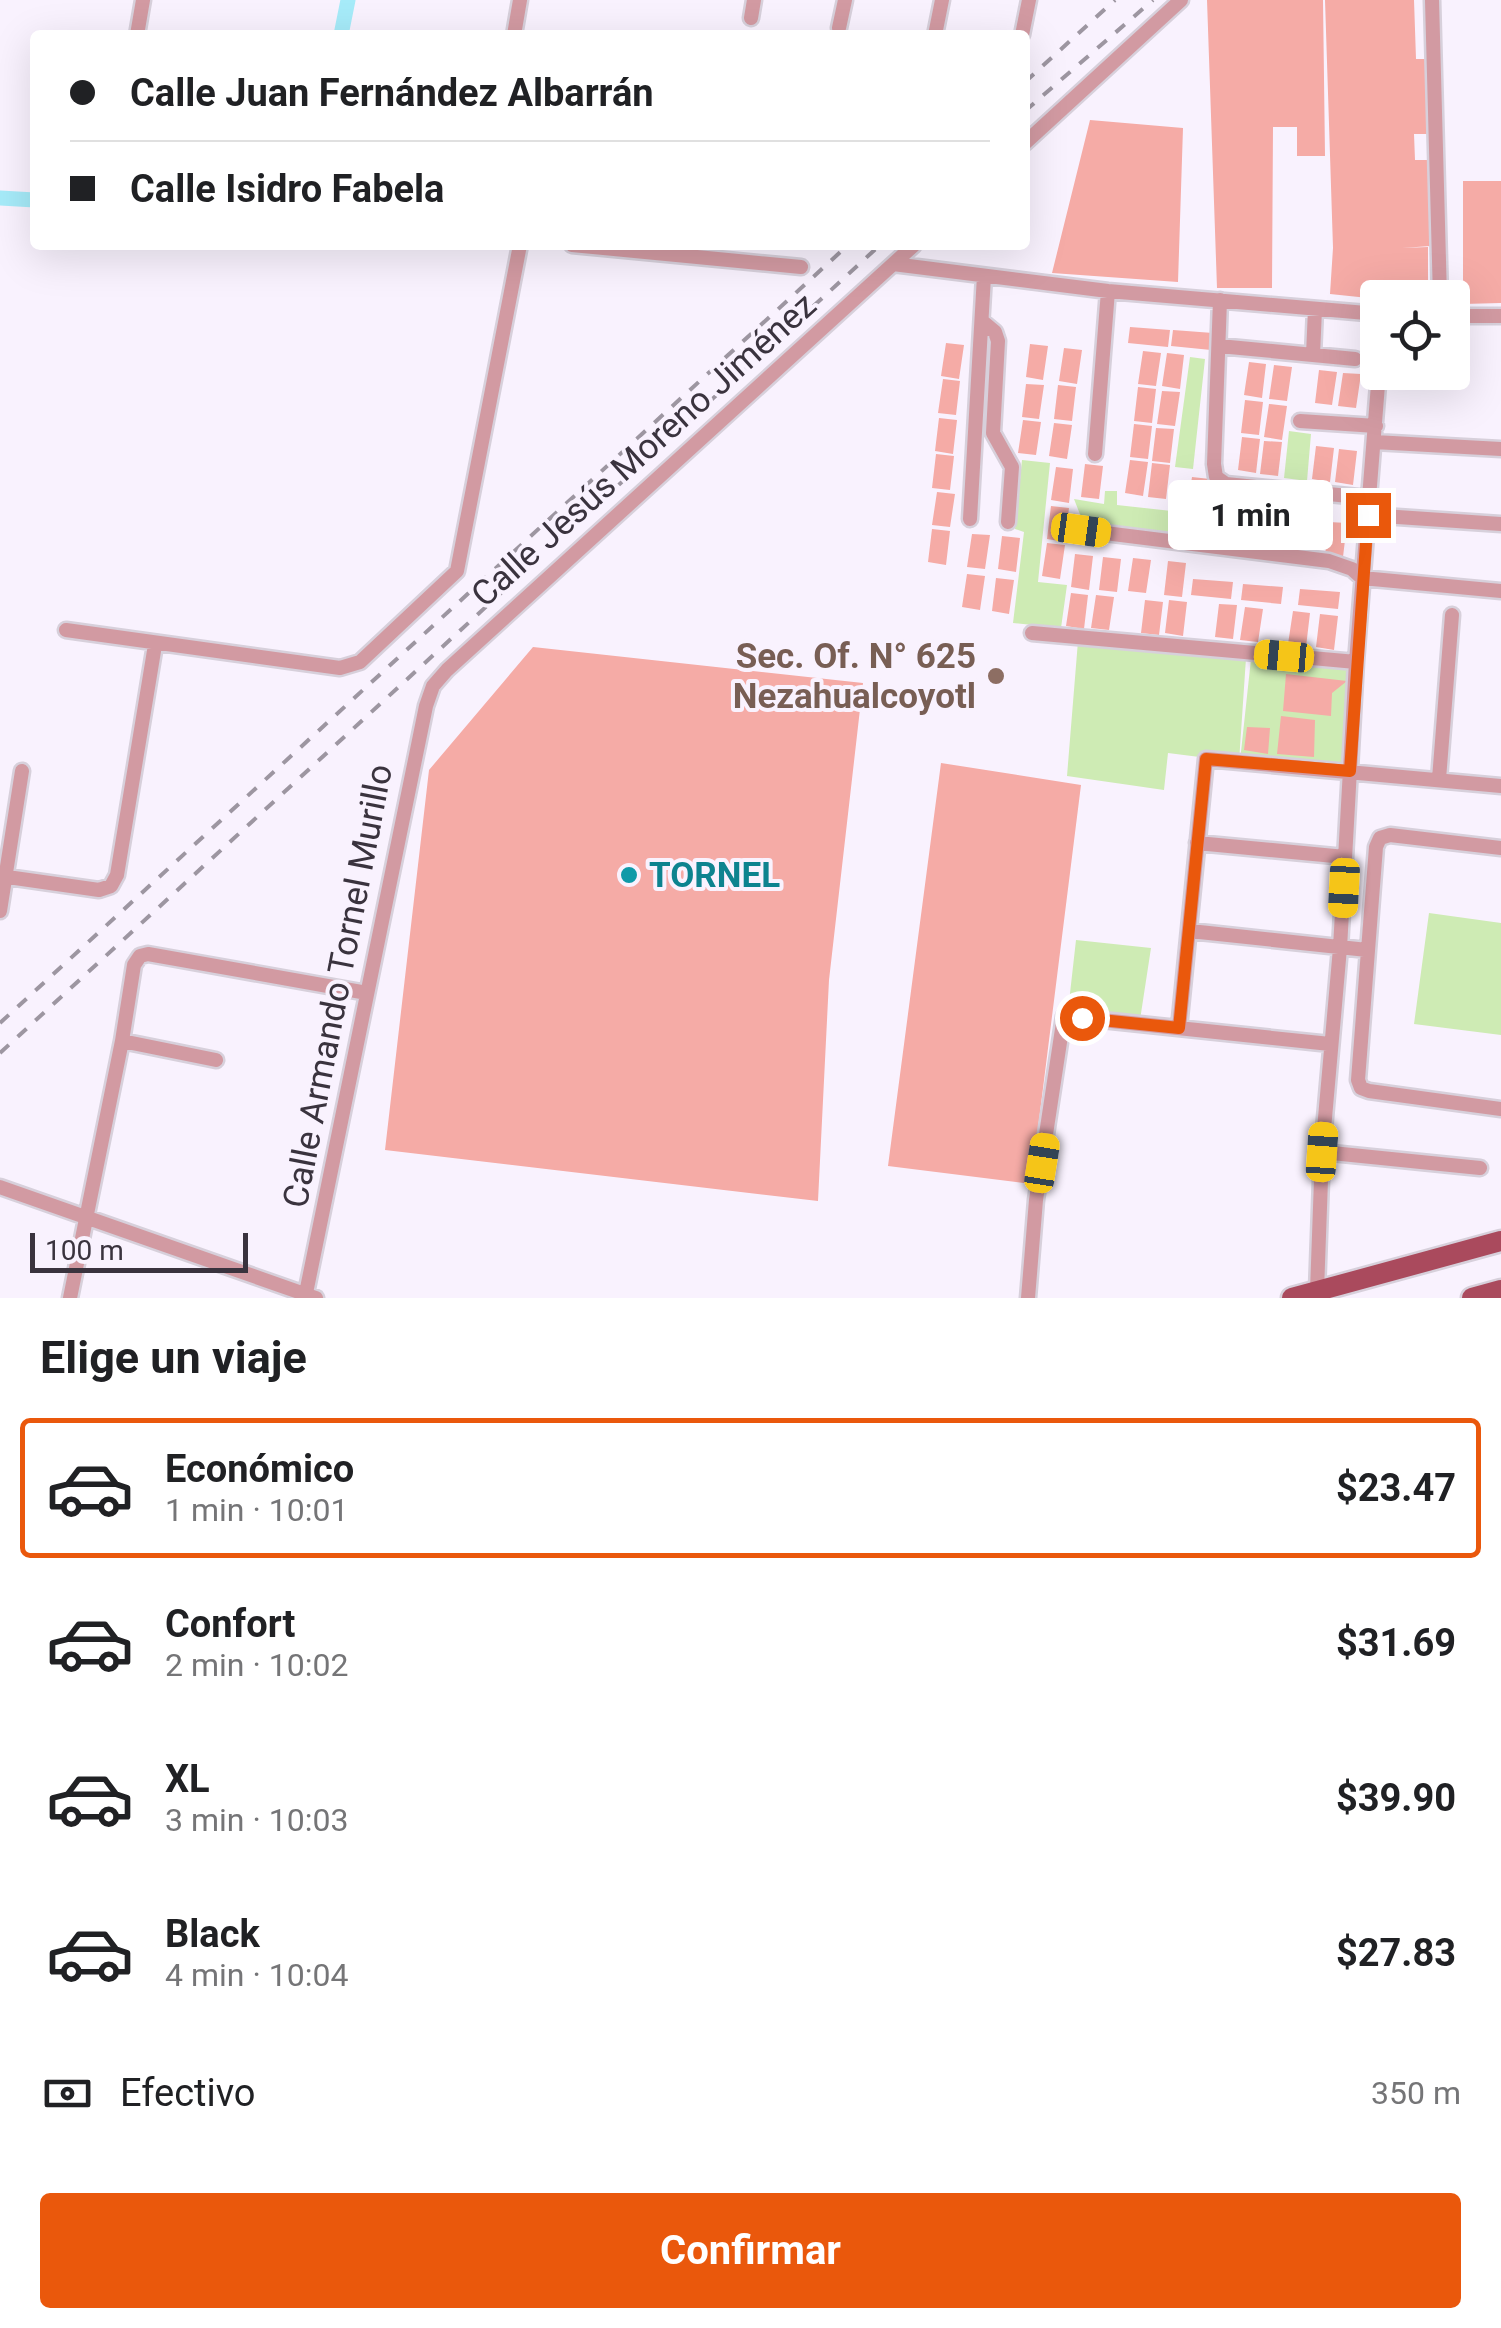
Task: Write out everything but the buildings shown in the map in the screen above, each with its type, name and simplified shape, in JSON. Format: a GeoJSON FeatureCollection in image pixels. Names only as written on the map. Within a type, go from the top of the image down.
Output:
{"type":"FeatureCollection","features":[{"type":"Feature","properties":{"kind":"main road"},"geometry":{"type":"LineString","coordinates":[[1292,1298],[1501,1241]]}},
{"type":"Feature","properties":{"kind":"main road"},"geometry":{"type":"LineString","coordinates":[[1472,1298],[1501,1290]]}},
{"type":"Feature","properties":{"kind":"street"},"geometry":{"type":"LineString","coordinates":[[138,30],[143,0]]}},
{"type":"Feature","properties":{"kind":"street"},"geometry":{"type":"LineString","coordinates":[[515,30],[520,0]]}},
{"type":"Feature","properties":{"kind":"street"},"geometry":{"type":"LineString","coordinates":[[750,18],[754,0]]}},
{"type":"Feature","properties":{"kind":"street"},"geometry":{"type":"LineString","coordinates":[[839,28],[845,0]]}},
{"type":"Feature","properties":{"kind":"street"},"geometry":{"type":"LineString","coordinates":[[936,30],[942,0]]}},
{"type":"Feature","properties":{"kind":"street"},"geometry":{"type":"LineString","coordinates":[[1023,30],[1029,0]]}},
{"type":"Feature","properties":{"kind":"street"},"geometry":{"type":"LineString","coordinates":[[1030,138],[1181,0]]}},
{"type":"Feature","properties":{"kind":"street"},"geometry":{"type":"LineString","coordinates":[[1432,0],[1440,280]]}},
{"type":"Feature","properties":{"kind":"street"},"geometry":{"type":"LineString","coordinates":[[66,630],[155,645],[350,667],[456,571],[519,250]]}},
{"type":"Feature","properties":{"kind":"street"},"geometry":{"type":"LineString","coordinates":[[624,250],[801,267]]}},
{"type":"Feature","properties":{"kind":"street","name":"Calle Jesús Moreno Jiménez"},"geometry":{"type":"LineString","coordinates":[[433,686],[908,250]]}},
{"type":"Feature","properties":{"kind":"street"},"geometry":{"type":"LineString","coordinates":[[893,264],[1108,291],[1360,312]]}},
{"type":"Feature","properties":{"kind":"street"},"geometry":{"type":"LineString","coordinates":[[970,519],[984,276]]}},
{"type":"Feature","properties":{"kind":"street"},"geometry":{"type":"LineString","coordinates":[[1096,454],[1108,291]]}},
{"type":"Feature","properties":{"kind":"street"},"geometry":{"type":"LineString","coordinates":[[1220,300],[1216,477],[1226,484],[1370,498]]}},
{"type":"Feature","properties":{"kind":"street"},"geometry":{"type":"LineString","coordinates":[[1314,355],[1315,308]]}},
{"type":"Feature","properties":{"kind":"street"},"geometry":{"type":"LineString","coordinates":[[1470,316],[1501,316]]}},
{"type":"Feature","properties":{"kind":"street"},"geometry":{"type":"LineString","coordinates":[[983,322],[998,340],[994,433],[1012,468],[1008,522]]}},
{"type":"Feature","properties":{"kind":"street"},"geometry":{"type":"LineString","coordinates":[[1219,346],[1355,359]]}},
{"type":"Feature","properties":{"kind":"street"},"geometry":{"type":"LineString","coordinates":[[1317,1291],[1322,1152],[1340,948],[1356,662],[1378,390]]}},
{"type":"Feature","properties":{"kind":"street"},"geometry":{"type":"LineString","coordinates":[[1300,421],[1501,449]]}},
{"type":"Feature","properties":{"kind":"street"},"geometry":{"type":"LineString","coordinates":[[1368,515],[1501,524]]}},
{"type":"Feature","properties":{"kind":"street"},"geometry":{"type":"LineString","coordinates":[[1081,530],[1329,561],[1352,569],[1362,578],[1501,591]]}},
{"type":"Feature","properties":{"kind":"street"},"geometry":{"type":"LineString","coordinates":[[1439,779],[1452,615]]}},
{"type":"Feature","properties":{"kind":"street"},"geometry":{"type":"LineString","coordinates":[[1032,633],[1356,662]]}},
{"type":"Feature","properties":{"kind":"street"},"geometry":{"type":"LineString","coordinates":[[3,877],[99,890],[111,886],[117,875],[155,645]]}},
{"type":"Feature","properties":{"kind":"street","name":"Calle Armando Tornel Murillo"},"geometry":{"type":"LineString","coordinates":[[309,1297],[367,993],[433,686]]}},
{"type":"Feature","properties":{"kind":"street"},"geometry":{"type":"LineString","coordinates":[[1179,1028],[1206,759],[1501,786]]}},
{"type":"Feature","properties":{"kind":"street"},"geometry":{"type":"LineString","coordinates":[[0,911],[22,771]]}},
{"type":"Feature","properties":{"kind":"street"},"geometry":{"type":"LineString","coordinates":[[1501,848],[1390,835],[1380,838],[1376,848],[1358,1080],[1362,1088],[1501,1109]]}},
{"type":"Feature","properties":{"kind":"street"},"geometry":{"type":"LineString","coordinates":[[1198,843],[1345,857]]}},
{"type":"Feature","properties":{"kind":"street"},"geometry":{"type":"LineString","coordinates":[[1190,932],[1367,950]]}},
{"type":"Feature","properties":{"kind":"street"},"geometry":{"type":"LineString","coordinates":[[70,1298],[134,965],[140,956],[148,954],[367,993]]}},
{"type":"Feature","properties":{"kind":"street"},"geometry":{"type":"LineString","coordinates":[[1028,1298],[1036,1200],[1064,1016],[1330,1044]]}},
{"type":"Feature","properties":{"kind":"street"},"geometry":{"type":"LineString","coordinates":[[122,1042],[216,1060]]}},
{"type":"Feature","properties":{"kind":"street"},"geometry":{"type":"LineString","coordinates":[[1322,1152],[1480,1168]]}},
{"type":"Feature","properties":{"kind":"street"},"geometry":{"type":"LineString","coordinates":[[0,1188],[309,1297]]}},
{"type":"Feature","properties":{"kind":"green space"},"geometry":{"type":"Polygon","coordinates":[[[1190,357],[1205,359],[1193,469],[1175,467],[1190,357]]]}},
{"type":"Feature","properties":{"kind":"green space"},"geometry":{"type":"Polygon","coordinates":[[[1289,431],[1311,434],[1307,481],[1284,478],[1289,431]]]}},
{"type":"Feature","properties":{"kind":"green space"},"geometry":{"type":"Polygon","coordinates":[[[1022,460],[1050,463],[1038,582],[1067,585],[1061,628],[1013,623],[1024,532],[1015,529],[1022,460]]]}},
{"type":"Feature","properties":{"kind":"green space"},"geometry":{"type":"Polygon","coordinates":[[[1105,491],[1117,491],[1117,505],[1217,516],[1215,537],[1083,522],[1074,499],[1104,504],[1105,491]]]}},
{"type":"Feature","properties":{"kind":"green space"},"geometry":{"type":"Polygon","coordinates":[[[1278,517],[1295,519],[1292,550],[1274,548],[1278,517]]]}},
{"type":"Feature","properties":{"kind":"green space"},"geometry":{"type":"Polygon","coordinates":[[[1078,641],[1246,658],[1239,762],[1168,753],[1164,790],[1067,776],[1078,641]]]}},
{"type":"Feature","properties":{"kind":"green space"},"geometry":{"type":"Polygon","coordinates":[[[1251,659],[1359,670],[1352,775],[1240,761],[1251,659]]]}},
{"type":"Feature","properties":{"kind":"green space"},"geometry":{"type":"Polygon","coordinates":[[[1429,913],[1501,923],[1501,1035],[1414,1024],[1429,913]]]}},
{"type":"Feature","properties":{"kind":"green space"},"geometry":{"type":"Polygon","coordinates":[[[1076,940],[1151,948],[1140,1020],[1068,1011],[1076,940]]]}},
{"type":"Feature","properties":{"kind":"waterway"},"geometry":{"type":"LineString","coordinates":[[342,30],[348,0]]}},
{"type":"Feature","properties":{"kind":"waterway"},"geometry":{"type":"LineString","coordinates":[[0,198],[30,200]]}},
{"type":"Feature","properties":{"kind":"railway"},"geometry":{"type":"LineString","coordinates":[[1030,77],[1115,0]]}},
{"type":"Feature","properties":{"kind":"railway"},"geometry":{"type":"LineString","coordinates":[[1030,107],[1153,0]]}},
{"type":"Feature","properties":{"kind":"railway"},"geometry":{"type":"LineString","coordinates":[[0,1023],[843,250]]}},
{"type":"Feature","properties":{"kind":"railway"},"geometry":{"type":"LineString","coordinates":[[0,1053],[875,250]]}},
{"type":"Feature","properties":{"kind":"place","name":"Sec. Of. N° 625 Nezahualcoyotl"},"geometry":{"type":"Point","coordinates":[996,676]}},
{"type":"Feature","properties":{"kind":"place","name":"TORNEL"},"geometry":{"type":"Point","coordinates":[629,875]}},
{"type":"Feature","properties":{"kind":"route"},"geometry":{"type":"LineString","coordinates":[[1082,1018],[1179,1028],[1206,759],[1350,771],[1368,515]]}}]}
